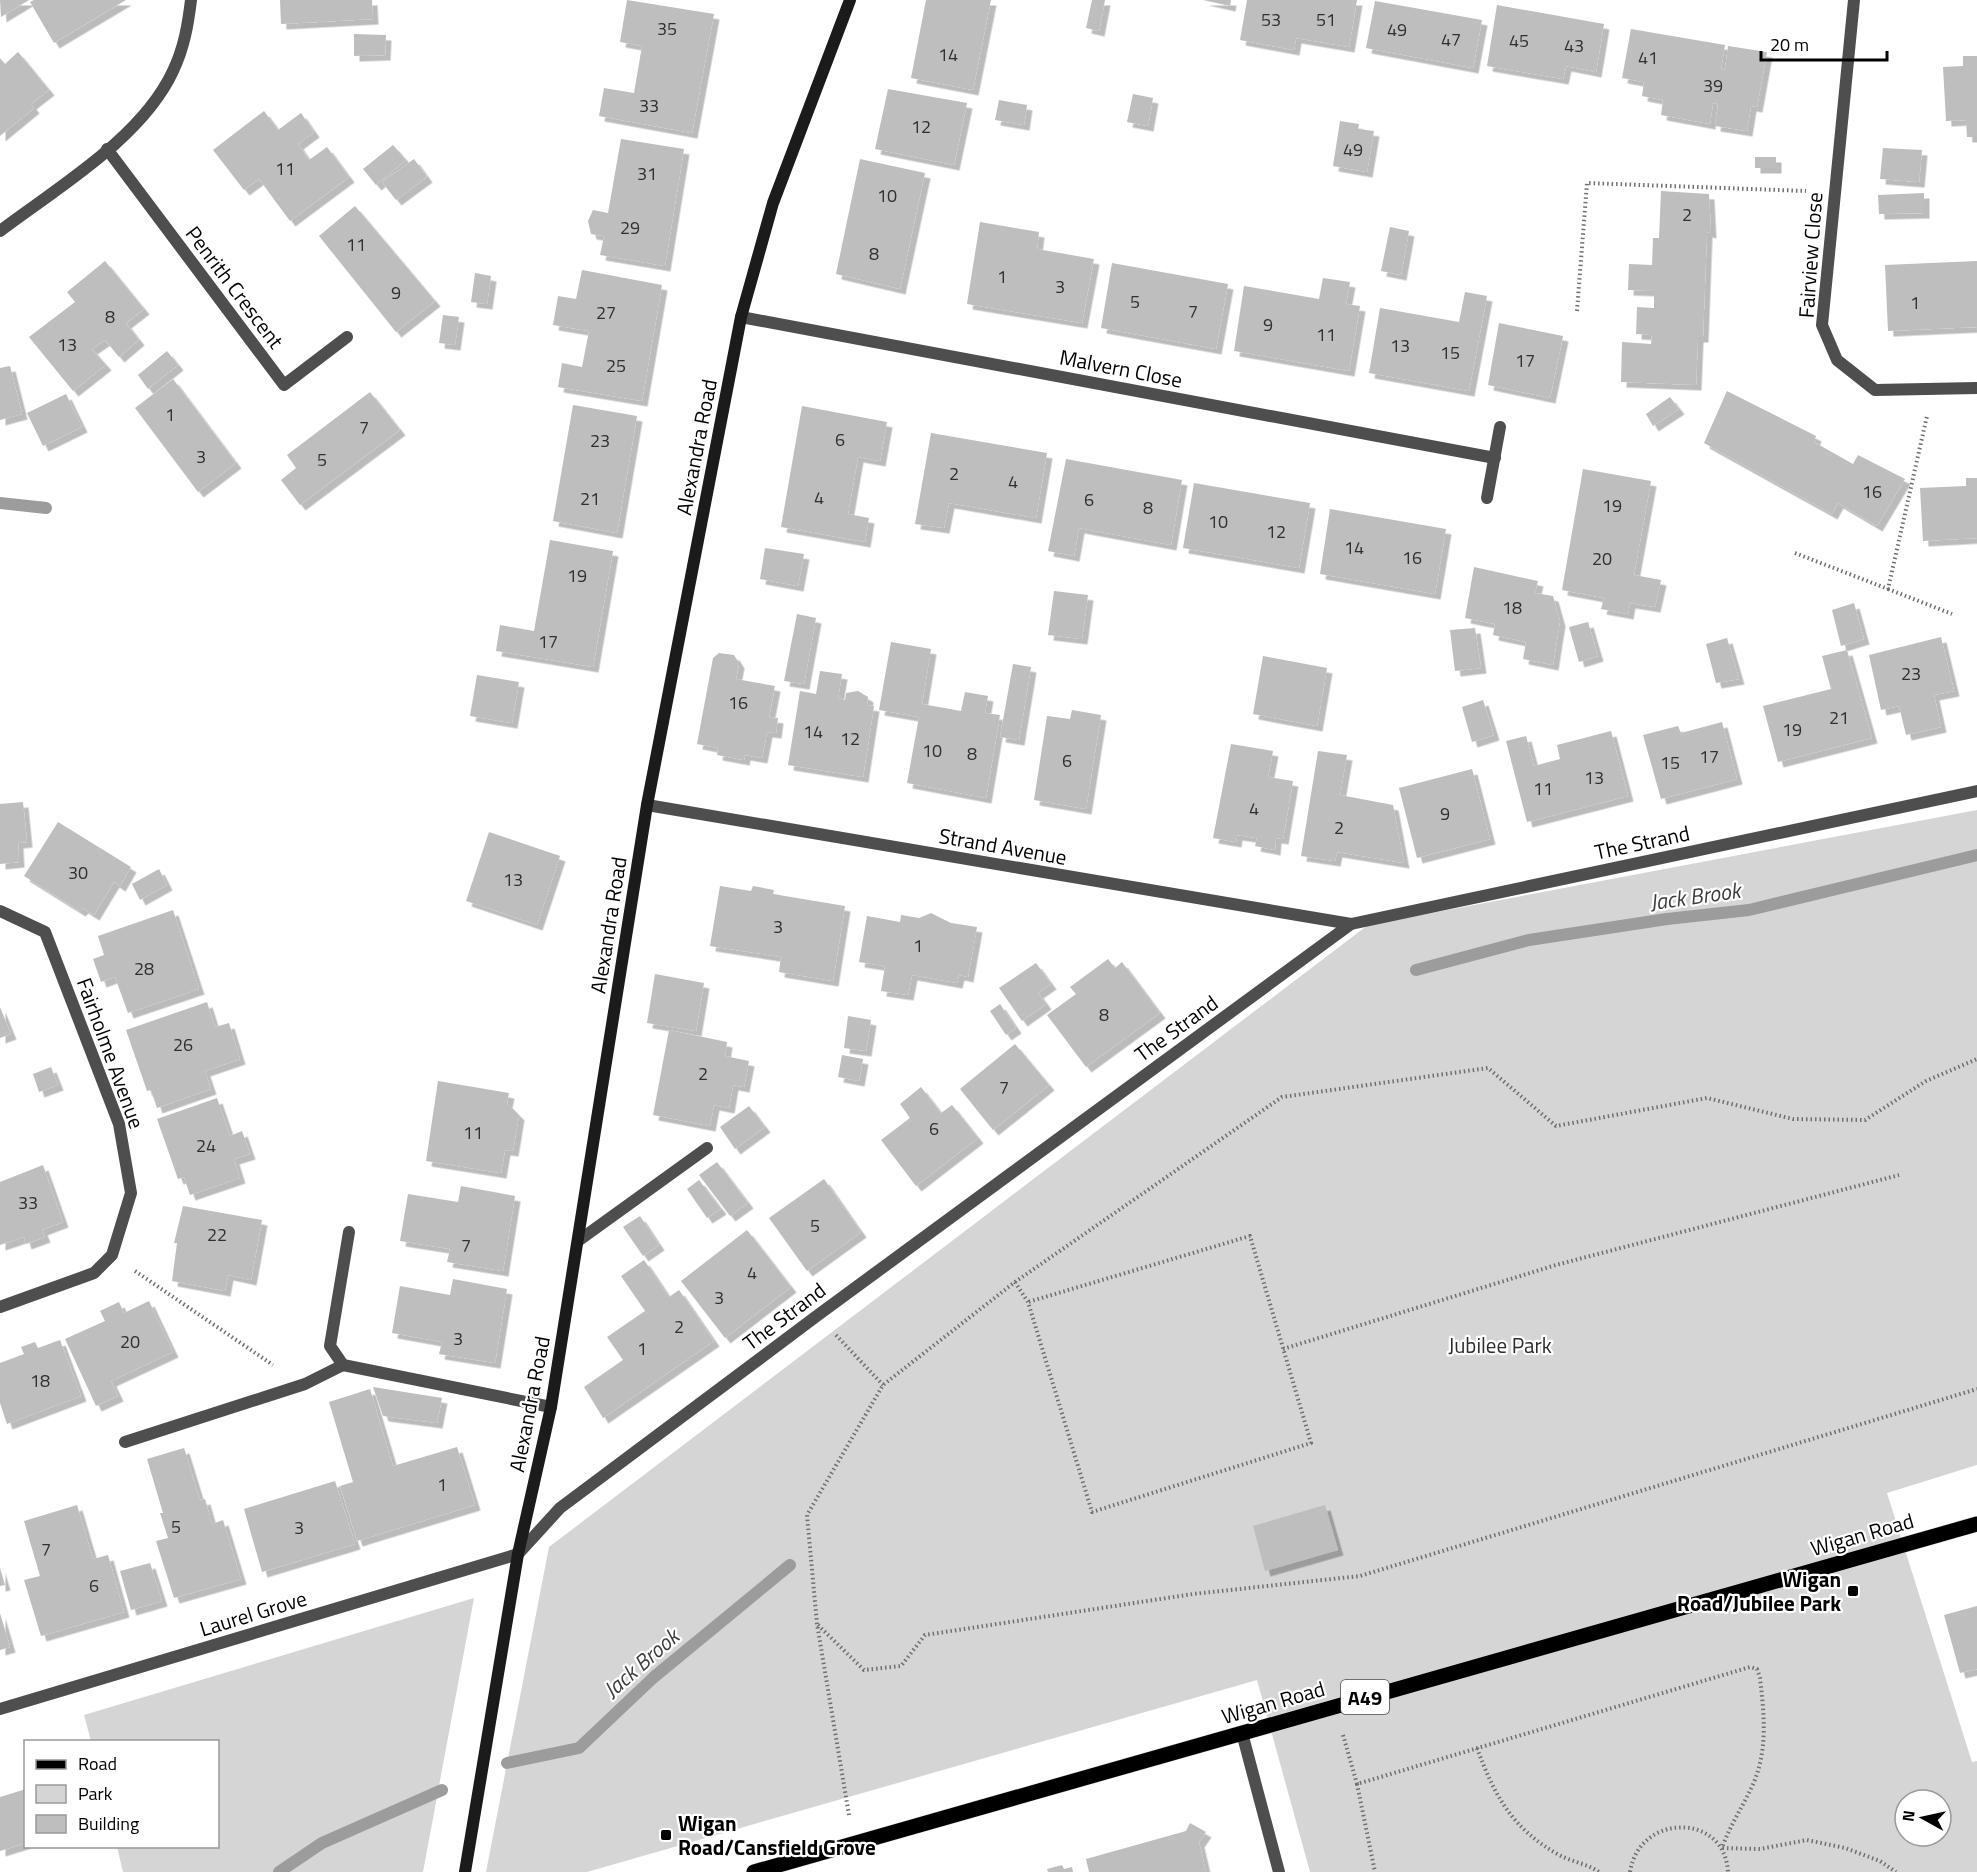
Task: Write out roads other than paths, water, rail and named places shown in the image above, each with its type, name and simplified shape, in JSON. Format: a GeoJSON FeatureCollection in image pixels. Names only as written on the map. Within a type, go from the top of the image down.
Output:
{"type":"FeatureCollection","features":[{"type":"Feature","properties":{"kind":"main road","name":"Wigan Road"},"geometry":{"type":"LineString","coordinates":[[754,1872],[1977,1524]]}},
{"type":"Feature","properties":{"kind":"street"},"geometry":{"type":"LineString","coordinates":[[0,231],[107,149],[134,126],[157,99],[173,72],[182,48],[191,0]]}},
{"type":"Feature","properties":{"kind":"street","name":"Alexandra Road"},"geometry":{"type":"LineString","coordinates":[[465,1872],[518,1554],[551,1407],[647,806],[741,317],[773,203],[850,0]]}},
{"type":"Feature","properties":{"kind":"street","name":"Fairview Close"},"geometry":{"type":"LineString","coordinates":[[1854,0],[1822,325],[1837,360],[1875,390],[1977,388]]}},
{"type":"Feature","properties":{"kind":"street","name":"Penrith Crescent"},"geometry":{"type":"LineString","coordinates":[[107,149],[284,385],[347,337]]}},
{"type":"Feature","properties":{"kind":"street","name":"Malvern Close"},"geometry":{"type":"LineString","coordinates":[[741,317],[1495,458]]}},
{"type":"Feature","properties":{"kind":"street"},"geometry":{"type":"LineString","coordinates":[[1487,498],[1500,427]]}},
{"type":"Feature","properties":{"kind":"street","name":"The Strand"},"geometry":{"type":"LineString","coordinates":[[518,1554],[560,1508],[818,1315],[1351,924],[1977,791]]}},
{"type":"Feature","properties":{"kind":"street","name":"Strand Avenue"},"geometry":{"type":"LineString","coordinates":[[647,806],[1351,924]]}},
{"type":"Feature","properties":{"kind":"street","name":"Fairholme Avenue"},"geometry":{"type":"LineString","coordinates":[[0,911],[45,932],[119,1124],[131,1193],[112,1255],[94,1274],[0,1306]]}},
{"type":"Feature","properties":{"kind":"street"},"geometry":{"type":"LineString","coordinates":[[578,1241],[707,1148]]}},
{"type":"Feature","properties":{"kind":"street"},"geometry":{"type":"LineString","coordinates":[[343,1365],[330,1346],[349,1232]]}},
{"type":"Feature","properties":{"kind":"street"},"geometry":{"type":"LineString","coordinates":[[125,1442],[305,1384],[343,1365],[551,1407]]}},
{"type":"Feature","properties":{"kind":"street","name":"Laurel Grove"},"geometry":{"type":"LineString","coordinates":[[0,1709],[518,1554]]}},
{"type":"Feature","properties":{"kind":"street"},"geometry":{"type":"LineString","coordinates":[[1242,1732],[1279,1872]]}},
{"type":"Feature","properties":{"kind":"waterway"},"geometry":{"type":"LineString","coordinates":[[0,503],[46,508]]}},
{"type":"Feature","properties":{"kind":"waterway","name":"Jack Brook"},"geometry":{"type":"LineString","coordinates":[[1416,970],[1529,940],[1667,919],[1749,910],[1977,855]]}},
{"type":"Feature","properties":{"kind":"waterway","name":"Jack Brook"},"geometry":{"type":"LineString","coordinates":[[507,1763],[579,1748],[654,1677],[790,1565]]}},
{"type":"Feature","properties":{"kind":"waterway","name":"Jack Brook"},"geometry":{"type":"LineString","coordinates":[[279,1872],[322,1843],[442,1790]]}},
{"type":"Feature","properties":{"kind":"place","name":"Wigan Road/Jubilee Park"},"geometry":{"type":"Point","coordinates":[1853,1591]}},
{"type":"Feature","properties":{"kind":"place","name":"Wigan Road/Cansfield Grove"},"geometry":{"type":"Point","coordinates":[666,1835]}},
{"type":"Feature","properties":{"kind":"park label","name":"Jubilee Park"},"geometry":{"type":"Point","coordinates":[1500,1345]}}]}
